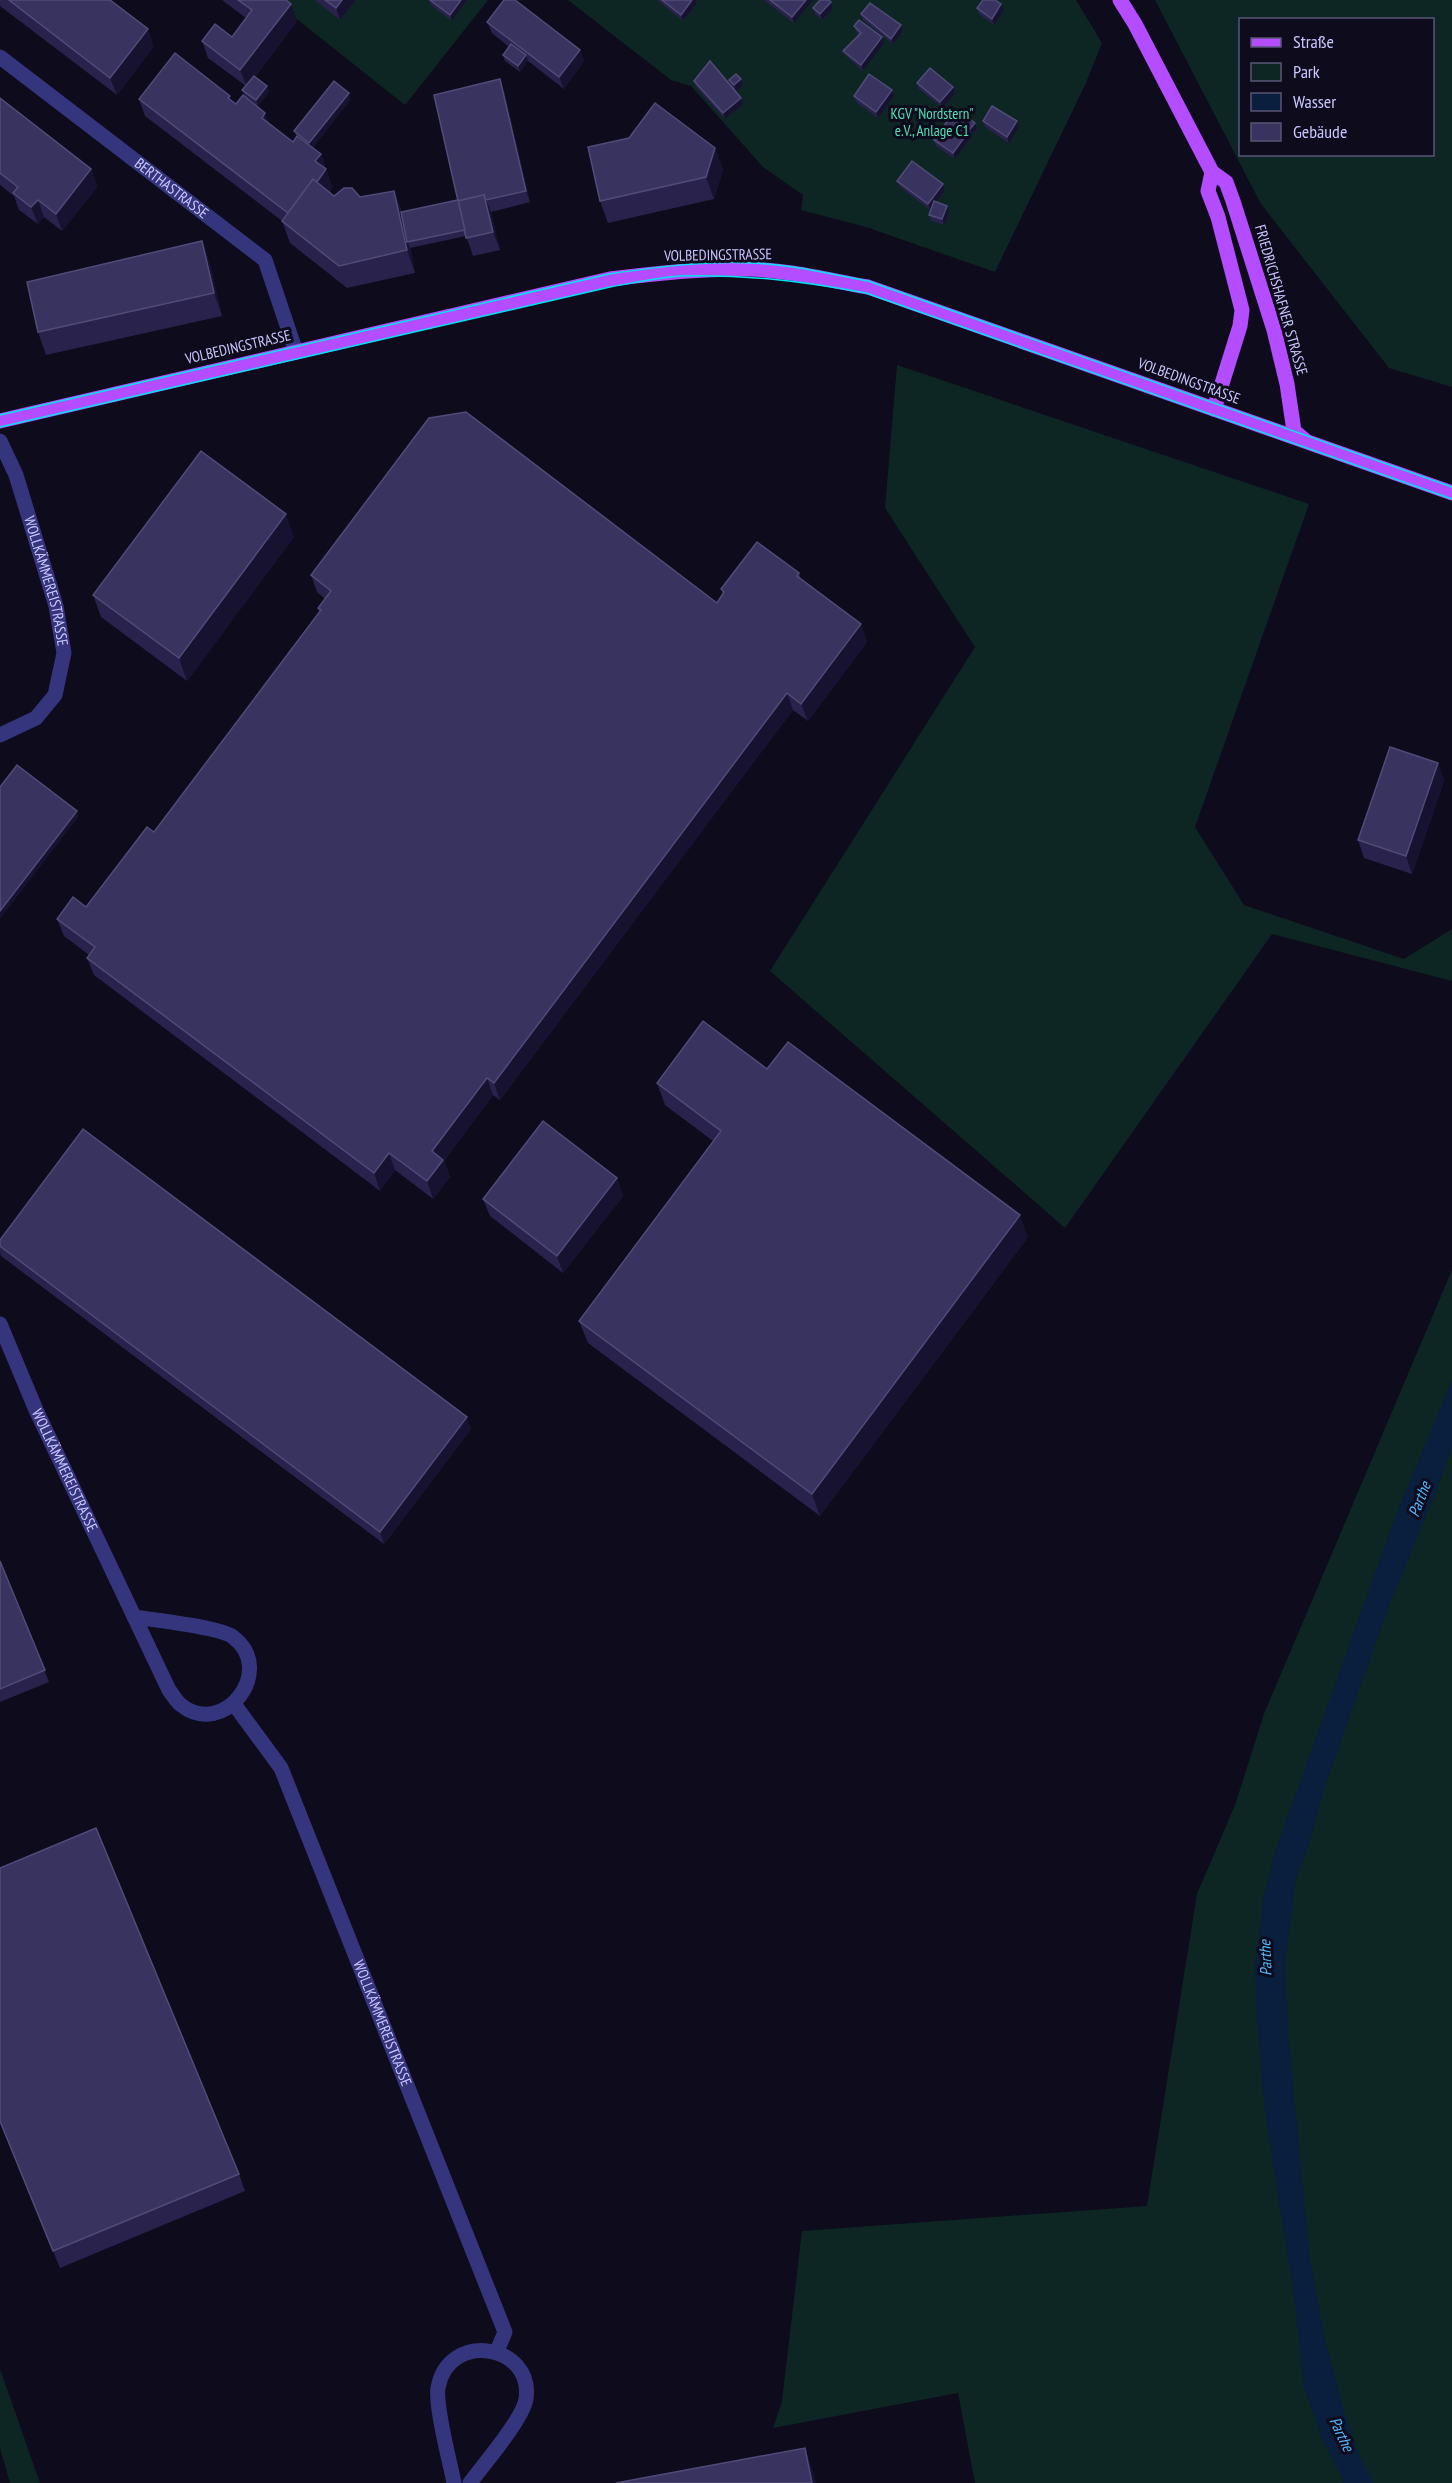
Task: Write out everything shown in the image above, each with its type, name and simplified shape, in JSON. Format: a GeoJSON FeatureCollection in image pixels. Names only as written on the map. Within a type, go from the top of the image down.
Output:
{"type":"FeatureCollection","features":[{"type":"Feature","properties":{"kind":"main road","name":"FRIEDRICHSHAFNER STRASSE"},"geometry":{"type":"LineString","coordinates":[[1120,0],[1136,24],[1212,172],[1226,182],[1274,330],[1287,384],[1294,431],[1307,442]]}},
{"type":"Feature","properties":{"kind":"main road","name":"FRIEDRICHSHAFNER STRASSE"},"geometry":{"type":"LineString","coordinates":[[1212,172],[1208,190],[1235,277],[1242,310],[1240,326],[1214,409]]}},
{"type":"Feature","properties":{"kind":"main road","name":"VOLBEDINGSTRASSE"},"geometry":{"type":"LineString","coordinates":[[0,422],[610,279],[676,271],[749,269],[794,273],[868,287],[1452,493]]}},
{"type":"Feature","properties":{"kind":"street","name":"BERTHASTRASSE"},"geometry":{"type":"LineString","coordinates":[[0,57],[266,260],[296,352]]}},
{"type":"Feature","properties":{"kind":"street","name":"WOLLKÄMMEREISTRASSE"},"geometry":{"type":"LineString","coordinates":[[0,441],[16,475],[56,606],[64,653],[55,695],[36,718],[0,735]]}},
{"type":"Feature","properties":{"kind":"street","name":"WOLLKÄMMEREISTRASSE"},"geometry":{"type":"LineString","coordinates":[[0,1324],[36,1410],[169,1690],[181,1705],[199,1713],[212,1713],[234,1704],[281,1768],[506,2332],[497,2352]]}},
{"type":"Feature","properties":{"kind":"street"},"geometry":{"type":"LineString","coordinates":[[134,1617],[216,1629],[233,1637],[245,1652],[250,1670],[246,1688],[234,1704]]}},
{"type":"Feature","properties":{"kind":"street"},"geometry":{"type":"LineString","coordinates":[[453,2483],[438,2389],[444,2370],[458,2356],[477,2349],[497,2352],[514,2362],[524,2379],[526,2398],[520,2417],[470,2483]]}},
{"type":"Feature","properties":{"kind":"green space"},"geometry":{"type":"Polygon","coordinates":[[[273,0],[488,0],[405,105],[273,0]]]}},
{"type":"Feature","properties":{"kind":"green space","name":"KGV \"Nordstern\" e.V., Anlage C1"},"geometry":{"type":"Polygon","coordinates":[[[568,0],[1076,0],[1102,43],[1085,85],[995,272],[866,227],[801,210],[803,195],[763,167],[691,86],[671,80],[568,0]]]}},
{"type":"Feature","properties":{"kind":"green space"},"geometry":{"type":"Polygon","coordinates":[[[1155,0],[1452,0],[1452,387],[1389,368],[1261,204],[1155,0]]]}},
{"type":"Feature","properties":{"kind":"green space"},"geometry":{"type":"Polygon","coordinates":[[[897,365],[1309,504],[1195,827],[1244,905],[1404,959],[1452,929],[1452,981],[1272,934],[1065,1228],[770,971],[975,647],[885,508],[897,365]]]}},
{"type":"Feature","properties":{"kind":"green space"},"geometry":{"type":"Polygon","coordinates":[[[1452,1270],[1452,2483],[975,2483],[958,2393],[773,2428],[782,2401],[802,2231],[1147,2206],[1197,1894],[1235,1805],[1264,1714],[1452,1270]]]}},
{"type":"Feature","properties":{"kind":"green space"},"geometry":{"type":"Polygon","coordinates":[[[0,2369],[40,2483],[10,2483],[0,2448],[0,2369]]]}},
{"type":"Feature","properties":{"kind":"water","name":"Parthe"},"geometry":{"type":"Polygon","coordinates":[[[1452,1380],[1452,1446],[1438,1487],[1388,1608],[1323,1792],[1311,1838],[1296,1879],[1285,1965],[1288,2032],[1309,2253],[1324,2336],[1345,2415],[1359,2455],[1373,2483],[1343,2483],[1343,2478],[1323,2442],[1303,2384],[1295,2302],[1265,2113],[1255,1967],[1264,1896],[1275,1852],[1395,1517],[1452,1380]]]}},
{"type":"Feature","properties":{"kind":"building"},"geometry":{"type":"Polygon","coordinates":[[[9,0],[110,0],[148,29],[110,78],[9,0]]]}},
{"type":"Feature","properties":{"kind":"building"},"geometry":{"type":"Polygon","coordinates":[[[238,0],[286,0],[291,4],[240,70],[202,41],[215,24],[232,37],[252,10],[238,0]]]}},
{"type":"Feature","properties":{"kind":"building"},"geometry":{"type":"Polygon","coordinates":[[[325,0],[342,0],[336,8],[325,0]]]}},
{"type":"Feature","properties":{"kind":"building"},"geometry":{"type":"Polygon","coordinates":[[[430,0],[461,0],[450,15],[430,0]]]}},
{"type":"Feature","properties":{"kind":"building"},"geometry":{"type":"Polygon","coordinates":[[[504,0],[515,0],[580,50],[559,77],[487,22],[504,0]]]}},
{"type":"Feature","properties":{"kind":"building"},"geometry":{"type":"Polygon","coordinates":[[[662,0],[692,0],[681,15],[662,0]]]}},
{"type":"Feature","properties":{"kind":"building"},"geometry":{"type":"Polygon","coordinates":[[[770,0],[806,0],[792,17],[770,0]]]}},
{"type":"Feature","properties":{"kind":"building"},"geometry":{"type":"Polygon","coordinates":[[[820,0],[831,2],[820,14],[813,8],[820,0]]]}},
{"type":"Feature","properties":{"kind":"building"},"geometry":{"type":"Polygon","coordinates":[[[983,0],[995,0],[1001,4],[992,19],[977,8],[983,0]]]}},
{"type":"Feature","properties":{"kind":"building"},"geometry":{"type":"Polygon","coordinates":[[[870,3],[901,25],[891,39],[861,14],[870,3]]]}},
{"type":"Feature","properties":{"kind":"building"},"geometry":{"type":"Polygon","coordinates":[[[859,20],[882,37],[861,65],[843,51],[861,33],[854,26],[859,20]]]}},
{"type":"Feature","properties":{"kind":"building"},"geometry":{"type":"Polygon","coordinates":[[[511,44],[526,55],[518,66],[503,55],[511,44]]]}},
{"type":"Feature","properties":{"kind":"building"},"geometry":{"type":"Polygon","coordinates":[[[175,53],[230,96],[228,98],[236,104],[243,95],[265,113],[262,118],[293,142],[297,136],[321,154],[315,161],[326,169],[317,182],[313,179],[288,213],[139,99],[175,53]]]}},
{"type":"Feature","properties":{"kind":"building"},"geometry":{"type":"Polygon","coordinates":[[[710,61],[741,98],[723,113],[694,81],[710,61]]]}},
{"type":"Feature","properties":{"kind":"building"},"geometry":{"type":"Polygon","coordinates":[[[930,68],[953,87],[940,102],[917,83],[930,68]]]}},
{"type":"Feature","properties":{"kind":"building"},"geometry":{"type":"Polygon","coordinates":[[[736,74],[741,79],[734,85],[729,80],[736,74]]]}},
{"type":"Feature","properties":{"kind":"building"},"geometry":{"type":"Polygon","coordinates":[[[869,74],[892,90],[876,112],[854,96],[869,74]]]}},
{"type":"Feature","properties":{"kind":"building"},"geometry":{"type":"Polygon","coordinates":[[[254,76],[267,86],[256,100],[242,90],[254,76]]]}},
{"type":"Feature","properties":{"kind":"building"},"geometry":{"type":"Polygon","coordinates":[[[500,79],[526,191],[486,200],[484,195],[458,201],[434,95],[500,79]]]}},
{"type":"Feature","properties":{"kind":"building"},"geometry":{"type":"Polygon","coordinates":[[[334,81],[349,93],[309,143],[294,131],[334,81]]]}},
{"type":"Feature","properties":{"kind":"building"},"geometry":{"type":"Polygon","coordinates":[[[0,98],[91,169],[56,214],[38,200],[31,207],[13,193],[18,187],[0,173],[0,98]]]}},
{"type":"Feature","properties":{"kind":"building"},"geometry":{"type":"Polygon","coordinates":[[[655,103],[715,148],[706,177],[600,201],[588,147],[629,138],[655,103]]]}},
{"type":"Feature","properties":{"kind":"building"},"geometry":{"type":"Polygon","coordinates":[[[992,106],[1017,121],[1007,137],[983,121],[992,106]]]}},
{"type":"Feature","properties":{"kind":"building"},"geometry":{"type":"Polygon","coordinates":[[[962,112],[975,123],[970,129],[957,118],[962,112]]]}},
{"type":"Feature","properties":{"kind":"building"},"geometry":{"type":"Polygon","coordinates":[[[950,117],[969,131],[953,153],[934,140],[950,117]]]}},
{"type":"Feature","properties":{"kind":"building"},"geometry":{"type":"Polygon","coordinates":[[[912,161],[943,184],[928,204],[897,181],[912,161]]]}},
{"type":"Feature","properties":{"kind":"building"},"geometry":{"type":"Polygon","coordinates":[[[313,179],[334,196],[344,188],[352,188],[360,197],[394,191],[407,250],[339,266],[282,221],[313,179]]]}},
{"type":"Feature","properties":{"kind":"building"},"geometry":{"type":"Polygon","coordinates":[[[484,195],[493,232],[466,238],[458,201],[484,195]]]}},
{"type":"Feature","properties":{"kind":"building"},"geometry":{"type":"Polygon","coordinates":[[[458,200],[465,230],[407,242],[401,212],[458,200]]]}},
{"type":"Feature","properties":{"kind":"building"},"geometry":{"type":"Polygon","coordinates":[[[934,201],[947,206],[942,219],[929,215],[934,201]]]}},
{"type":"Feature","properties":{"kind":"building"},"geometry":{"type":"Polygon","coordinates":[[[202,241],[214,293],[38,332],[27,282],[202,241]]]}},
{"type":"Feature","properties":{"kind":"building"},"geometry":{"type":"Polygon","coordinates":[[[466,412],[717,603],[724,592],[721,589],[757,542],[799,573],[797,576],[861,624],[801,704],[787,693],[494,1083],[487,1078],[432,1151],[443,1160],[427,1181],[389,1153],[374,1173],[87,958],[95,947],[57,919],[73,897],[86,907],[147,827],[154,832],[321,610],[318,608],[331,591],[311,575],[429,418],[466,412]]]}},
{"type":"Feature","properties":{"kind":"building"},"geometry":{"type":"Polygon","coordinates":[[[201,451],[286,514],[179,658],[93,595],[201,451]]]}},
{"type":"Feature","properties":{"kind":"building"},"geometry":{"type":"Polygon","coordinates":[[[1390,747],[1438,763],[1406,856],[1358,840],[1390,747]]]}},
{"type":"Feature","properties":{"kind":"building"},"geometry":{"type":"Polygon","coordinates":[[[17,765],[77,811],[0,911],[0,787],[17,765]]]}},
{"type":"Feature","properties":{"kind":"building"},"geometry":{"type":"Polygon","coordinates":[[[703,1021],[767,1069],[788,1042],[1020,1215],[812,1494],[579,1321],[721,1131],[657,1083],[703,1021]]]}},
{"type":"Feature","properties":{"kind":"building"},"geometry":{"type":"Polygon","coordinates":[[[543,1121],[617,1178],[557,1256],[483,1199],[543,1121]]]}},
{"type":"Feature","properties":{"kind":"building"},"geometry":{"type":"Polygon","coordinates":[[[83,1129],[467,1417],[380,1532],[0,1246],[0,1240],[83,1129]]]}},
{"type":"Feature","properties":{"kind":"building"},"geometry":{"type":"Polygon","coordinates":[[[0,1561],[45,1670],[0,1689],[0,1561]]]}},
{"type":"Feature","properties":{"kind":"building"},"geometry":{"type":"Polygon","coordinates":[[[96,1828],[239,2174],[53,2251],[0,2121],[0,1868],[96,1828]]]}},
{"type":"Feature","properties":{"kind":"building"},"geometry":{"type":"Polygon","coordinates":[[[805,2448],[812,2483],[616,2483],[805,2448]]]}},
{"type":"Feature","properties":{"kind":"tram line"},"geometry":{"type":"LineString","coordinates":[[0,415],[609,274],[680,265],[750,263],[795,267],[868,281],[1452,487]]}},
{"type":"Feature","properties":{"kind":"tram line"},"geometry":{"type":"LineString","coordinates":[[0,427],[610,287],[679,276],[750,277],[866,293],[1452,499]]}}]}
